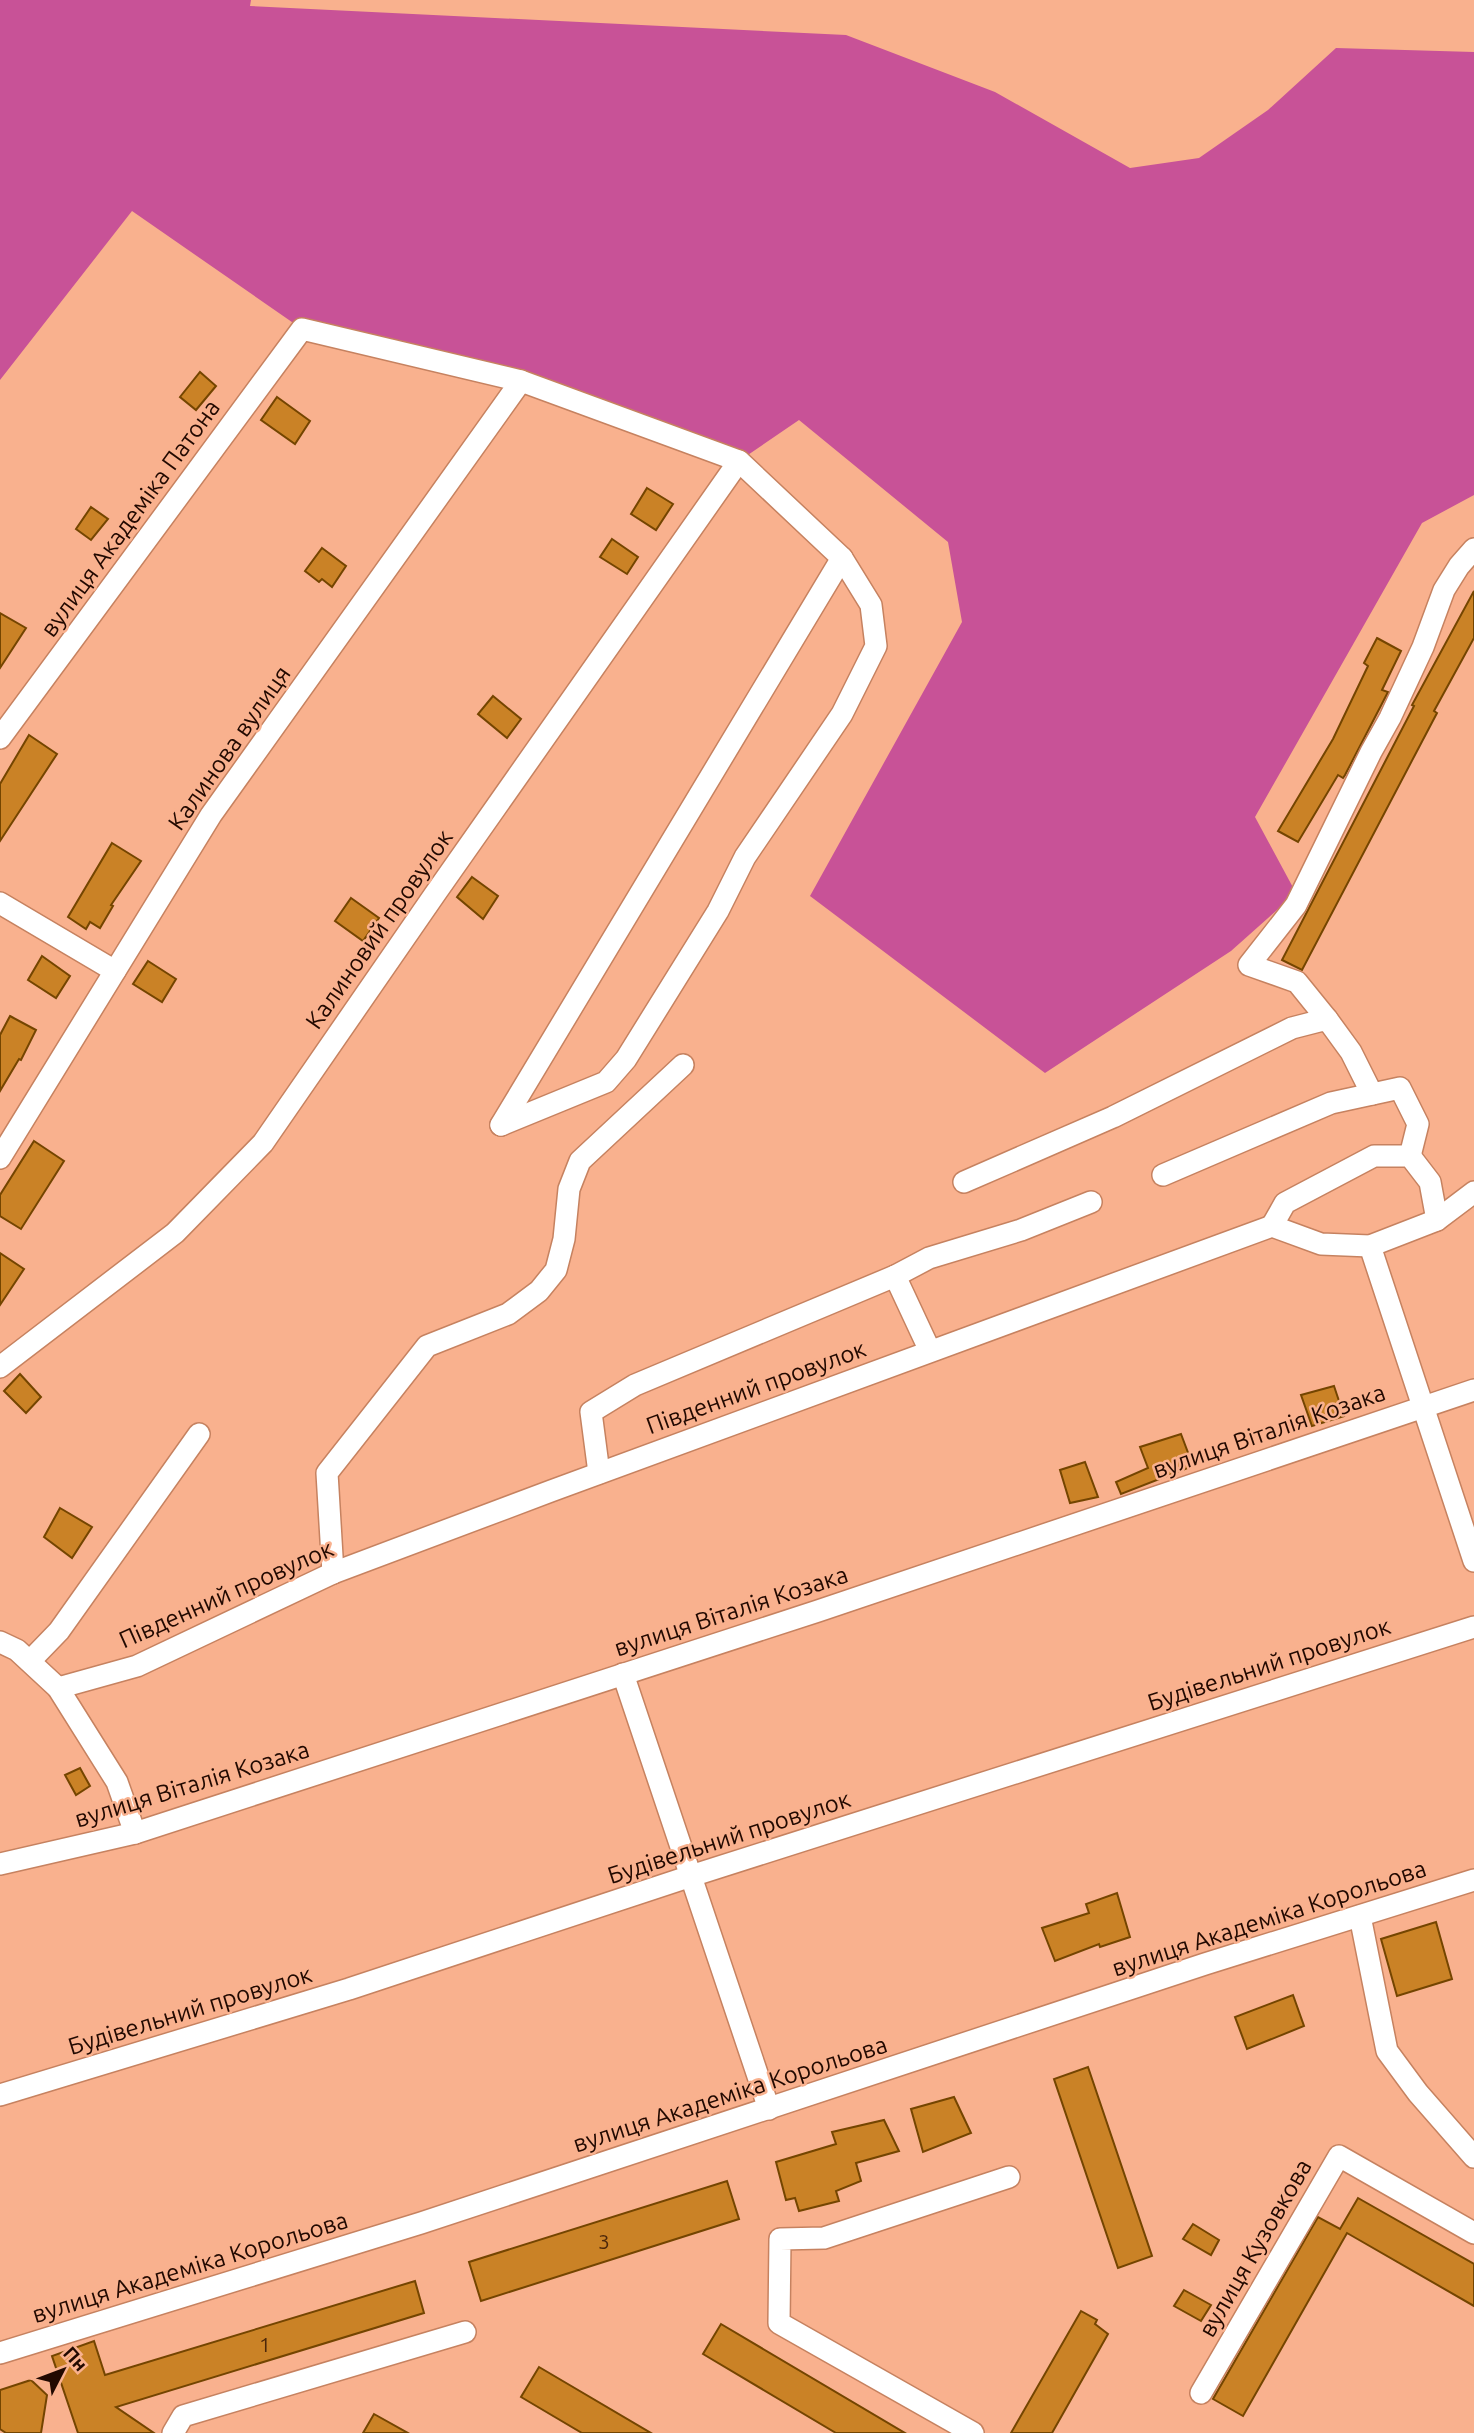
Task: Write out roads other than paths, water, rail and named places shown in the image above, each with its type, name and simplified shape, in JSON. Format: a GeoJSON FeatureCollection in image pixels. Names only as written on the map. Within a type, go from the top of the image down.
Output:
{"type":"FeatureCollection","features":[{"type":"Feature","properties":{"kind":"street","name":"вулиця Академіка Патона"},"geometry":{"type":"LineString","coordinates":[[0,737],[302,329],[521,381]]}},
{"type":"Feature","properties":{"kind":"street"},"geometry":{"type":"LineString","coordinates":[[521,381],[739,461],[842,558],[871,605],[876,646],[842,714],[745,858],[718,911],[626,1059],[606,1082],[501,1125],[842,558]]}},
{"type":"Feature","properties":{"kind":"street","name":"Калинова вулиця"},"geometry":{"type":"LineString","coordinates":[[0,1157],[211,815],[521,381]]}},
{"type":"Feature","properties":{"kind":"street","name":"Калиновий провулок"},"geometry":{"type":"LineString","coordinates":[[0,1367],[175,1233],[264,1143],[739,461]]}},
{"type":"Feature","properties":{"kind":"street"},"geometry":{"type":"LineString","coordinates":[[1372,1094],[1351,1052],[1297,982],[1249,965],[1296,905],[1371,752],[1391,718],[1423,647],[1444,590],[1474,549]]}},
{"type":"Feature","properties":{"kind":"street"},"geometry":{"type":"LineString","coordinates":[[0,903],[115,971]]}},
{"type":"Feature","properties":{"kind":"street"},"geometry":{"type":"LineString","coordinates":[[964,1182],[1113,1116],[1292,1028],[1327,1019]]}},
{"type":"Feature","properties":{"kind":"street"},"geometry":{"type":"LineString","coordinates":[[333,1573],[327,1473],[427,1346],[508,1314],[539,1291],[556,1270],[565,1239],[569,1189],[580,1161],[682,1065]]}},
{"type":"Feature","properties":{"kind":"street"},"geometry":{"type":"LineString","coordinates":[[1163,1175],[1331,1103],[1400,1088],[1419,1125],[1410,1156]]}},
{"type":"Feature","properties":{"kind":"street"},"geometry":{"type":"LineString","coordinates":[[1410,1156],[1374,1156],[1285,1203],[1272,1226],[1321,1244],[1370,1246],[1437,1220],[1474,1192]]}},
{"type":"Feature","properties":{"kind":"street"},"geometry":{"type":"LineString","coordinates":[[1410,1156],[1430,1182],[1437,1220]]}},
{"type":"Feature","properties":{"kind":"street"},"geometry":{"type":"LineString","coordinates":[[599,1473],[591,1412],[635,1385],[895,1276],[929,1258],[1021,1230],[1091,1202]]}},
{"type":"Feature","properties":{"kind":"street","name":"Південний провулок"},"geometry":{"type":"LineString","coordinates":[[58,1688],[137,1666],[333,1573],[1272,1226]]}},
{"type":"Feature","properties":{"kind":"street"},"geometry":{"type":"LineString","coordinates":[[1370,1246],[1474,1560]]}},
{"type":"Feature","properties":{"kind":"street"},"geometry":{"type":"LineString","coordinates":[[895,1276],[930,1351]]}},
{"type":"Feature","properties":{"kind":"street","name":"вулиця Віталія Козака"},"geometry":{"type":"LineString","coordinates":[[0,1864],[135,1833],[844,1602],[1474,1390]]}},
{"type":"Feature","properties":{"kind":"street"},"geometry":{"type":"LineString","coordinates":[[30,1661],[59,1631],[199,1434]]}},
{"type":"Feature","properties":{"kind":"street","name":"Будівельний провулок"},"geometry":{"type":"LineString","coordinates":[[0,2095],[349,1989],[691,1876],[1474,1627]]}},
{"type":"Feature","properties":{"kind":"street"},"geometry":{"type":"LineString","coordinates":[[0,1642],[17,1650],[58,1688],[117,1782],[135,1833]]}},
{"type":"Feature","properties":{"kind":"street"},"geometry":{"type":"LineString","coordinates":[[623,1674],[769,2109]]}},
{"type":"Feature","properties":{"kind":"street","name":"вулиця Академіка Корольова"},"geometry":{"type":"LineString","coordinates":[[0,2353],[421,2222],[1205,1964],[1474,1880]]}},
{"type":"Feature","properties":{"kind":"street"},"geometry":{"type":"LineString","coordinates":[[1360,1916],[1387,2051],[1418,2094],[1474,2157]]}},
{"type":"Feature","properties":{"kind":"street","name":"вулиця Кузовкова"},"geometry":{"type":"LineString","coordinates":[[1201,2393],[1339,2156],[1474,2234]]}},
{"type":"Feature","properties":{"kind":"street"},"geometry":{"type":"LineString","coordinates":[[973,2433],[779,2323],[780,2239],[824,2238],[1009,2176]]}},
{"type":"Feature","properties":{"kind":"street"},"geometry":{"type":"LineString","coordinates":[[173,2433],[183,2416],[465,2332]]}}]}
